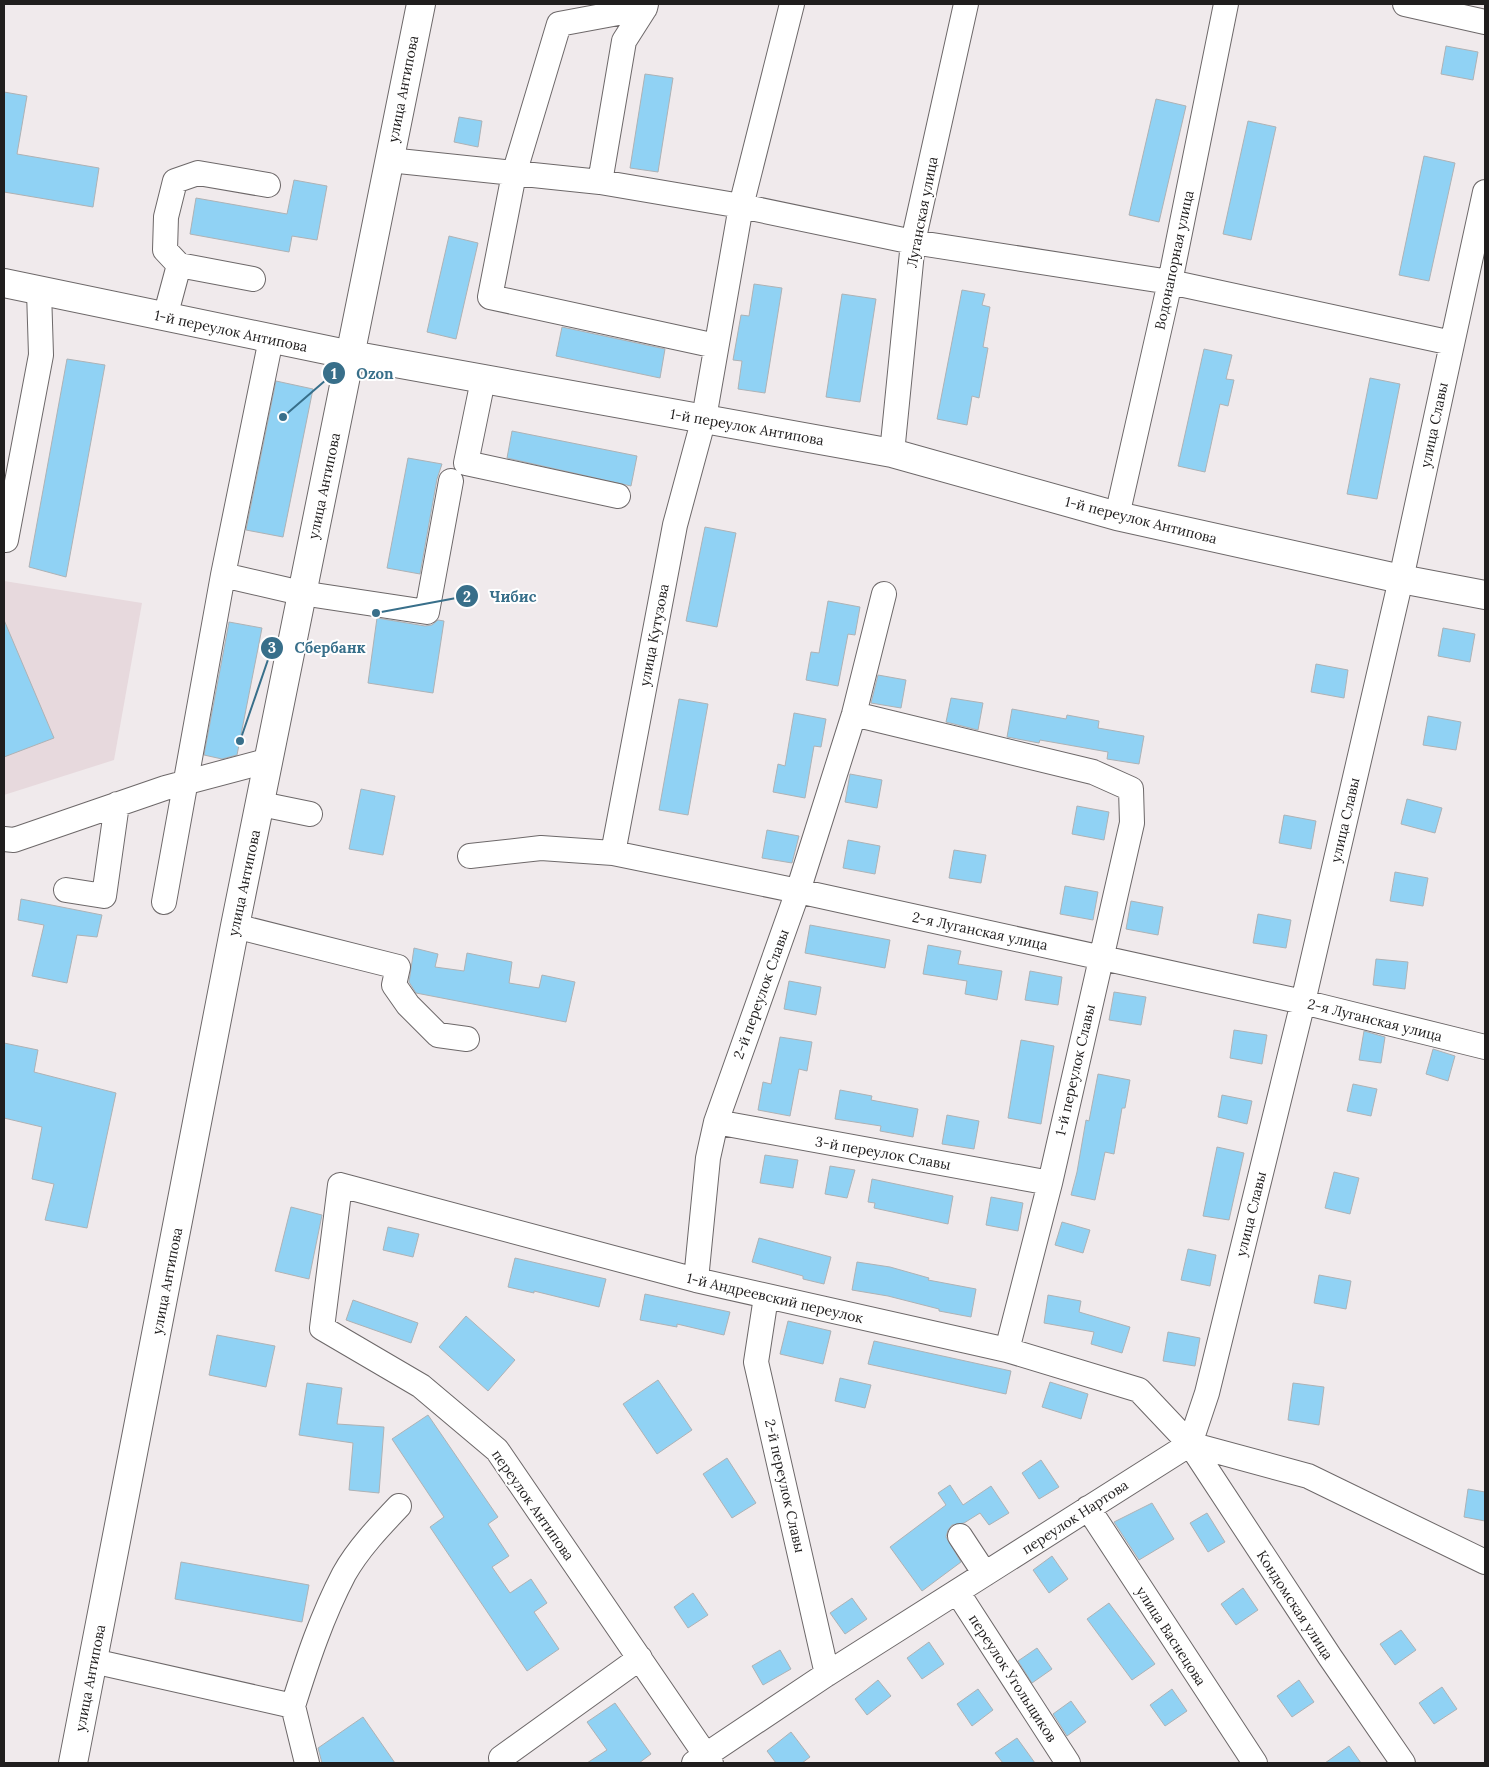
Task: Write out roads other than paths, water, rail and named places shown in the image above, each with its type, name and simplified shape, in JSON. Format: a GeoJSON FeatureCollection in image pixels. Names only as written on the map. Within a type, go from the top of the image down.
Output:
{"type":"FeatureCollection","features":[{"type":"Feature","properties":{"kind":"main road","name":"улица Антипова"},"geometry":{"type":"LineString","coordinates":[[73,1763],[235,926],[421,4]]}},
{"type":"Feature","properties":{"kind":"main road","name":"1-й переулок Антипова"},"geometry":{"type":"LineString","coordinates":[[4,283],[351,355],[892,453],[1117,516],[1401,579],[1485,595]]}},
{"type":"Feature","properties":{"kind":"street","name":"улица Кутузова"},"geometry":{"type":"LineString","coordinates":[[613,853],[674,524],[704,418],[741,206],[792,4]]}},
{"type":"Feature","properties":{"kind":"street","name":"Луганская улица"},"geometry":{"type":"LineString","coordinates":[[892,453],[913,242],[966,4]]}},
{"type":"Feature","properties":{"kind":"street","name":"Водонапорная улица"},"geometry":{"type":"LineString","coordinates":[[1117,516],[1170,282],[1226,4]]}},
{"type":"Feature","properties":{"kind":"street"},"geometry":{"type":"LineString","coordinates":[[1405,4],[1485,22]]}},
{"type":"Feature","properties":{"kind":"street"},"geometry":{"type":"LineString","coordinates":[[600,182],[624,41],[646,6]]}},
{"type":"Feature","properties":{"kind":"street"},"geometry":{"type":"LineString","coordinates":[[646,6],[558,14],[514,174],[490,297],[716,346]]}},
{"type":"Feature","properties":{"kind":"street"},"geometry":{"type":"LineString","coordinates":[[389,160],[600,182],[741,206],[913,242],[1170,282],[1452,343]]}},
{"type":"Feature","properties":{"kind":"street"},"geometry":{"type":"LineString","coordinates":[[253,279],[179,265],[165,250],[166,217],[175,181],[198,173],[268,185]]}},
{"type":"Feature","properties":{"kind":"street","name":"улица Славы"},"geometry":{"type":"LineString","coordinates":[[1190,1444],[1207,1393],[1303,1002],[1401,579],[1485,192]]}},
{"type":"Feature","properties":{"kind":"street"},"geometry":{"type":"LineString","coordinates":[[165,317],[179,265]]}},
{"type":"Feature","properties":{"kind":"street"},"geometry":{"type":"LineString","coordinates":[[6,540],[41,355],[39,291]]}},
{"type":"Feature","properties":{"kind":"street"},"geometry":{"type":"LineString","coordinates":[[164,902],[223,575],[271,339]]}},
{"type":"Feature","properties":{"kind":"street"},"geometry":{"type":"LineString","coordinates":[[483,380],[466,463],[618,496]]}},
{"type":"Feature","properties":{"kind":"street"},"geometry":{"type":"LineString","coordinates":[[223,575],[301,593],[427,612],[451,480]]}},
{"type":"Feature","properties":{"kind":"street","name":"2-й переулок Славы"},"geometry":{"type":"LineString","coordinates":[[696,1280],[708,1158],[716,1122],[798,891],[854,714],[884,594]]}},
{"type":"Feature","properties":{"kind":"street","name":"1-й переулок Славы"},"geometry":{"type":"LineString","coordinates":[[854,714],[1093,772],[1131,789],[1132,823],[1050,1183],[1007,1350]]}},
{"type":"Feature","properties":{"kind":"street"},"geometry":{"type":"LineString","coordinates":[[4,839],[14,840],[186,782],[270,760]]}},
{"type":"Feature","properties":{"kind":"street"},"geometry":{"type":"LineString","coordinates":[[66,890],[104,896],[117,804]]}},
{"type":"Feature","properties":{"kind":"street"},"geometry":{"type":"LineString","coordinates":[[261,804],[310,814]]}},
{"type":"Feature","properties":{"kind":"street","name":"2-я Луганская улица"},"geometry":{"type":"LineString","coordinates":[[470,856],[541,848],[613,853],[1101,957],[1303,1002],[1485,1047]]}},
{"type":"Feature","properties":{"kind":"street"},"geometry":{"type":"LineString","coordinates":[[235,926],[398,967],[394,985],[408,1005],[438,1035],[467,1039]]}},
{"type":"Feature","properties":{"kind":"street","name":"3-й переулок Славы"},"geometry":{"type":"LineString","coordinates":[[716,1122],[1050,1183]]}},
{"type":"Feature","properties":{"kind":"street","name":"1-й Андреевский переулок"},"geometry":{"type":"LineString","coordinates":[[340,1185],[696,1280],[1007,1350],[1139,1390],[1190,1444]]}},
{"type":"Feature","properties":{"kind":"street","name":"переулок Антипова"},"geometry":{"type":"LineString","coordinates":[[340,1185],[322,1328],[422,1386],[497,1450],[640,1658],[704,1760]]}},
{"type":"Feature","properties":{"kind":"street","name":"2-й переулок Славы"},"geometry":{"type":"LineString","coordinates":[[766,1297],[756,1362],[827,1674]]}},
{"type":"Feature","properties":{"kind":"street"},"geometry":{"type":"LineString","coordinates":[[1190,1444],[1308,1476],[1485,1562]]}},
{"type":"Feature","properties":{"kind":"street","name":"переулок Нартова"},"geometry":{"type":"LineString","coordinates":[[704,1760],[827,1674],[1190,1444]]}},
{"type":"Feature","properties":{"kind":"street","name":"Кондомская улица"},"geometry":{"type":"LineString","coordinates":[[1190,1444],[1330,1657],[1404,1763]]}},
{"type":"Feature","properties":{"kind":"street"},"geometry":{"type":"LineString","coordinates":[[307,1763],[292,1706],[312,1648],[344,1573],[372,1534],[399,1506]]}},
{"type":"Feature","properties":{"kind":"street","name":"улица Васнецова"},"geometry":{"type":"LineString","coordinates":[[1088,1508],[1255,1763]]}},
{"type":"Feature","properties":{"kind":"street"},"geometry":{"type":"LineString","coordinates":[[960,1536],[986,1574]]}},
{"type":"Feature","properties":{"kind":"street","name":"переулок Угольщиков"},"geometry":{"type":"LineString","coordinates":[[958,1592],[1068,1763]]}},
{"type":"Feature","properties":{"kind":"street"},"geometry":{"type":"LineString","coordinates":[[501,1758],[640,1658]]}},
{"type":"Feature","properties":{"kind":"street"},"geometry":{"type":"LineString","coordinates":[[94,1661],[292,1706]]}},
{"type":"Feature","properties":{"kind":"place","name":"Ozon"},"geometry":{"type":"Point","coordinates":[283,417]}},
{"type":"Feature","properties":{"kind":"place","name":"Чибис"},"geometry":{"type":"Point","coordinates":[376,613]}},
{"type":"Feature","properties":{"kind":"place","name":"Сбербанк"},"geometry":{"type":"Point","coordinates":[240,741]}}]}
